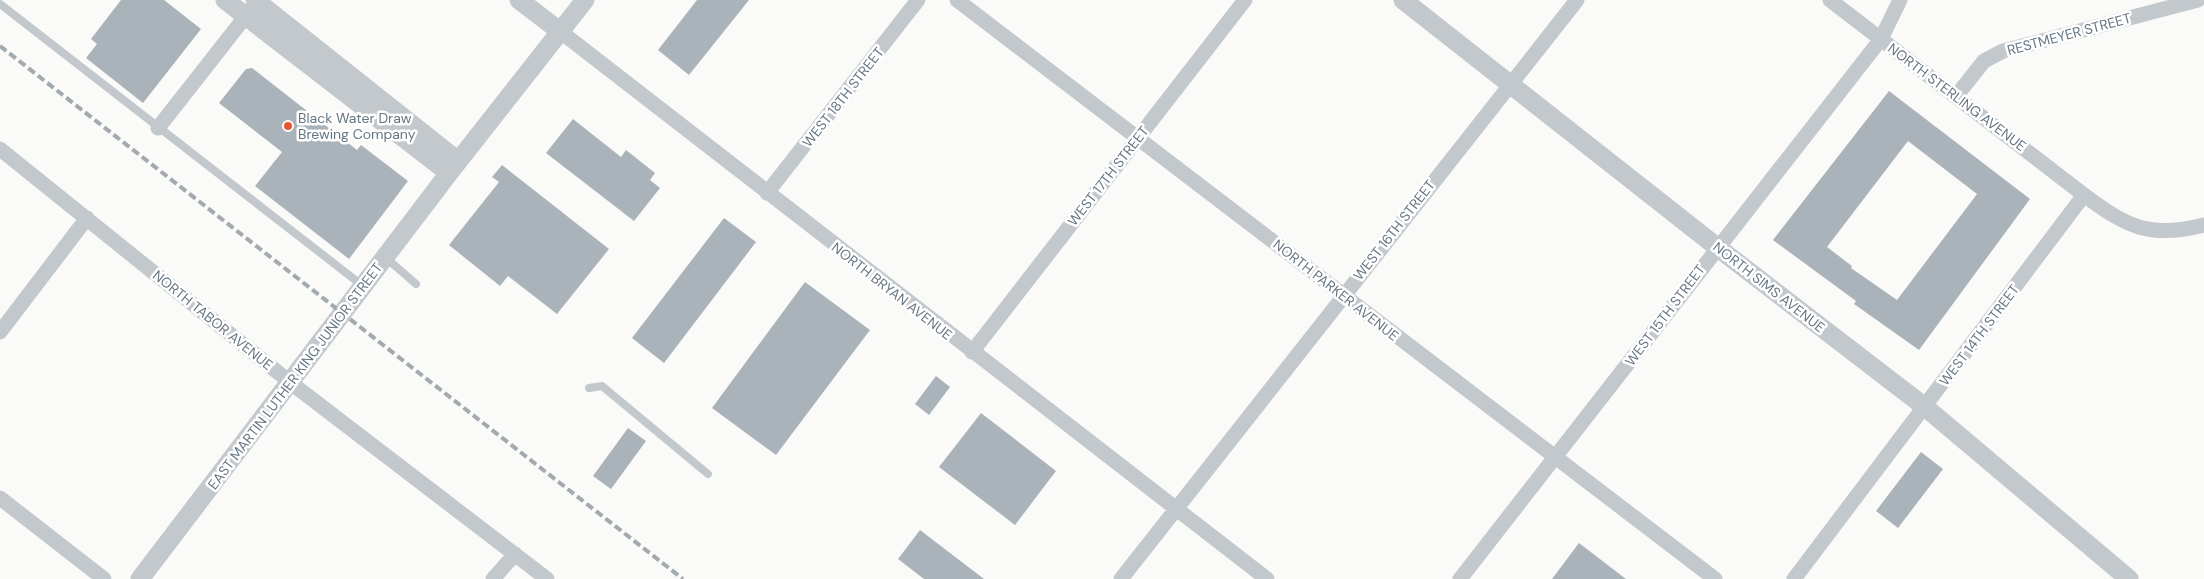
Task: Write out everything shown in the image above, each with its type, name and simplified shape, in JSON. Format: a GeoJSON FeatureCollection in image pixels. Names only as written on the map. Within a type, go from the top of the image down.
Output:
{"type":"FeatureCollection","features":[{"type":"Feature","properties":{"kind":"street"},"geometry":{"type":"LineString","coordinates":[[225,0],[254,4],[454,167]]}},
{"type":"Feature","properties":{"kind":"street","name":"NORTH BRYAN AVENUE"},"geometry":{"type":"LineString","coordinates":[[519,0],[1267,579]]}},
{"type":"Feature","properties":{"kind":"street","name":"EAST MARTIN LUTHER KING JUNIOR STREET"},"geometry":{"type":"LineString","coordinates":[[140,579],[454,167],[585,0]]}},
{"type":"Feature","properties":{"kind":"street","name":"WEST 18TH STREET"},"geometry":{"type":"LineString","coordinates":[[767,193],[918,0]]}},
{"type":"Feature","properties":{"kind":"street","name":"NORTH PARKER AVENUE"},"geometry":{"type":"LineString","coordinates":[[957,0],[1715,579]]}},
{"type":"Feature","properties":{"kind":"street","name":"WEST 17TH STREET"},"geometry":{"type":"LineString","coordinates":[[972,352],[1245,0]]}},
{"type":"Feature","properties":{"kind":"street","name":"NORTH SIMS AVENUE"},"geometry":{"type":"LineString","coordinates":[[1403,0],[1717,247],[1925,407],[2130,579]]}},
{"type":"Feature","properties":{"kind":"street","name":"WEST 16TH STREET"},"geometry":{"type":"LineString","coordinates":[[1122,579],[1577,0]]}},
{"type":"Feature","properties":{"kind":"street","name":"NORTH STERLING AVENUE"},"geometry":{"type":"LineString","coordinates":[[1830,0],[2084,195]]}},
{"type":"Feature","properties":{"kind":"street","name":"WEST 15TH STREET"},"geometry":{"type":"LineString","coordinates":[[1460,579],[1881,39],[1900,0]]}},
{"type":"Feature","properties":{"kind":"street","name":"RESTMEYER STREET"},"geometry":{"type":"LineString","coordinates":[[1956,95],[1984,62],[2003,51],[2198,0]]}},
{"type":"Feature","properties":{"kind":"street"},"geometry":{"type":"LineString","coordinates":[[158,128],[254,4]]}},
{"type":"Feature","properties":{"kind":"street","name":"NORTH TABOR AVENUE"},"geometry":{"type":"LineString","coordinates":[[0,150],[291,383],[547,579]]}},
{"type":"Feature","properties":{"kind":"street"},"geometry":{"type":"LineString","coordinates":[[2084,195],[2124,223],[2141,229],[2172,232],[2204,225]]}},
{"type":"Feature","properties":{"kind":"street","name":"WEST 14TH STREET"},"geometry":{"type":"LineString","coordinates":[[1794,579],[2084,195]]}},
{"type":"Feature","properties":{"kind":"street"},"geometry":{"type":"LineString","coordinates":[[0,332],[87,218]]}},
{"type":"Feature","properties":{"kind":"street"},"geometry":{"type":"LineString","coordinates":[[0,498],[104,579]]}},
{"type":"Feature","properties":{"kind":"street"},"geometry":{"type":"LineString","coordinates":[[493,579],[515,554]]}},
{"type":"Feature","properties":{"kind":"lane"},"geometry":{"type":"LineString","coordinates":[[0,4],[363,286]]}},
{"type":"Feature","properties":{"kind":"lane"},"geometry":{"type":"LineString","coordinates":[[385,257],[416,284]]}},
{"type":"Feature","properties":{"kind":"lane"},"geometry":{"type":"LineString","coordinates":[[589,388],[602,386],[708,474]]}},
{"type":"Feature","properties":{"kind":"building"},"geometry":{"type":"Polygon","coordinates":[[[121,0],[164,0],[201,29],[143,103],[86,58],[97,44],[91,39],[121,0]]]}},
{"type":"Feature","properties":{"kind":"building"},"geometry":{"type":"Polygon","coordinates":[[[697,0],[749,0],[689,75],[658,50],[697,0]]]}},
{"type":"Feature","properties":{"kind":"building"},"geometry":{"type":"Polygon","coordinates":[[[252,68],[357,150],[361,145],[408,181],[349,259],[255,186],[282,152],[219,103],[246,69],[252,68]]]}},
{"type":"Feature","properties":{"kind":"building"},"geometry":{"type":"Polygon","coordinates":[[[1889,91],[2030,199],[1919,350],[1854,304],[1856,301],[1773,240],[1889,91]],[[1908,141],[1827,247],[1852,266],[1851,268],[1897,300],[1977,194],[1908,141]]]}},
{"type":"Feature","properties":{"kind":"building"},"geometry":{"type":"Polygon","coordinates":[[[573,119],[621,157],[626,150],[655,173],[650,180],[660,188],[634,221],[546,153],[573,119]]]}},
{"type":"Feature","properties":{"kind":"building"},"geometry":{"type":"Polygon","coordinates":[[[502,165],[609,249],[557,314],[508,276],[500,286],[449,245],[499,182],[492,177],[502,165]]]}},
{"type":"Feature","properties":{"kind":"building"},"geometry":{"type":"Polygon","coordinates":[[[724,218],[756,242],[664,363],[632,338],[724,218]]]}},
{"type":"Feature","properties":{"kind":"building"},"geometry":{"type":"Polygon","coordinates":[[[805,282],[870,330],[776,455],[712,408],[805,282]]]}},
{"type":"Feature","properties":{"kind":"building"},"geometry":{"type":"Polygon","coordinates":[[[936,376],[950,387],[929,415],[915,404],[936,376]]]}},
{"type":"Feature","properties":{"kind":"building"},"geometry":{"type":"Polygon","coordinates":[[[981,413],[1056,471],[1015,525],[939,467],[981,413]]]}},
{"type":"Feature","properties":{"kind":"building"},"geometry":{"type":"Polygon","coordinates":[[[628,428],[646,441],[611,489],[593,476],[628,428]]]}},
{"type":"Feature","properties":{"kind":"building"},"geometry":{"type":"Polygon","coordinates":[[[1921,452],[1943,469],[1898,528],[1876,511],[1921,452]]]}},
{"type":"Feature","properties":{"kind":"building"},"geometry":{"type":"Polygon","coordinates":[[[920,530],[984,579],[924,579],[898,559],[920,530]]]}},
{"type":"Feature","properties":{"kind":"building"},"geometry":{"type":"Polygon","coordinates":[[[1579,543],[1626,579],[1552,579],[1579,543]]]}},
{"type":"Feature","properties":{"kind":"railway"},"geometry":{"type":"LineString","coordinates":[[0,46],[683,579]]}},
{"type":"Feature","properties":{"kind":"place","name":"Black Water Draw Brewing Company"},"geometry":{"type":"Point","coordinates":[288,126]}}]}
